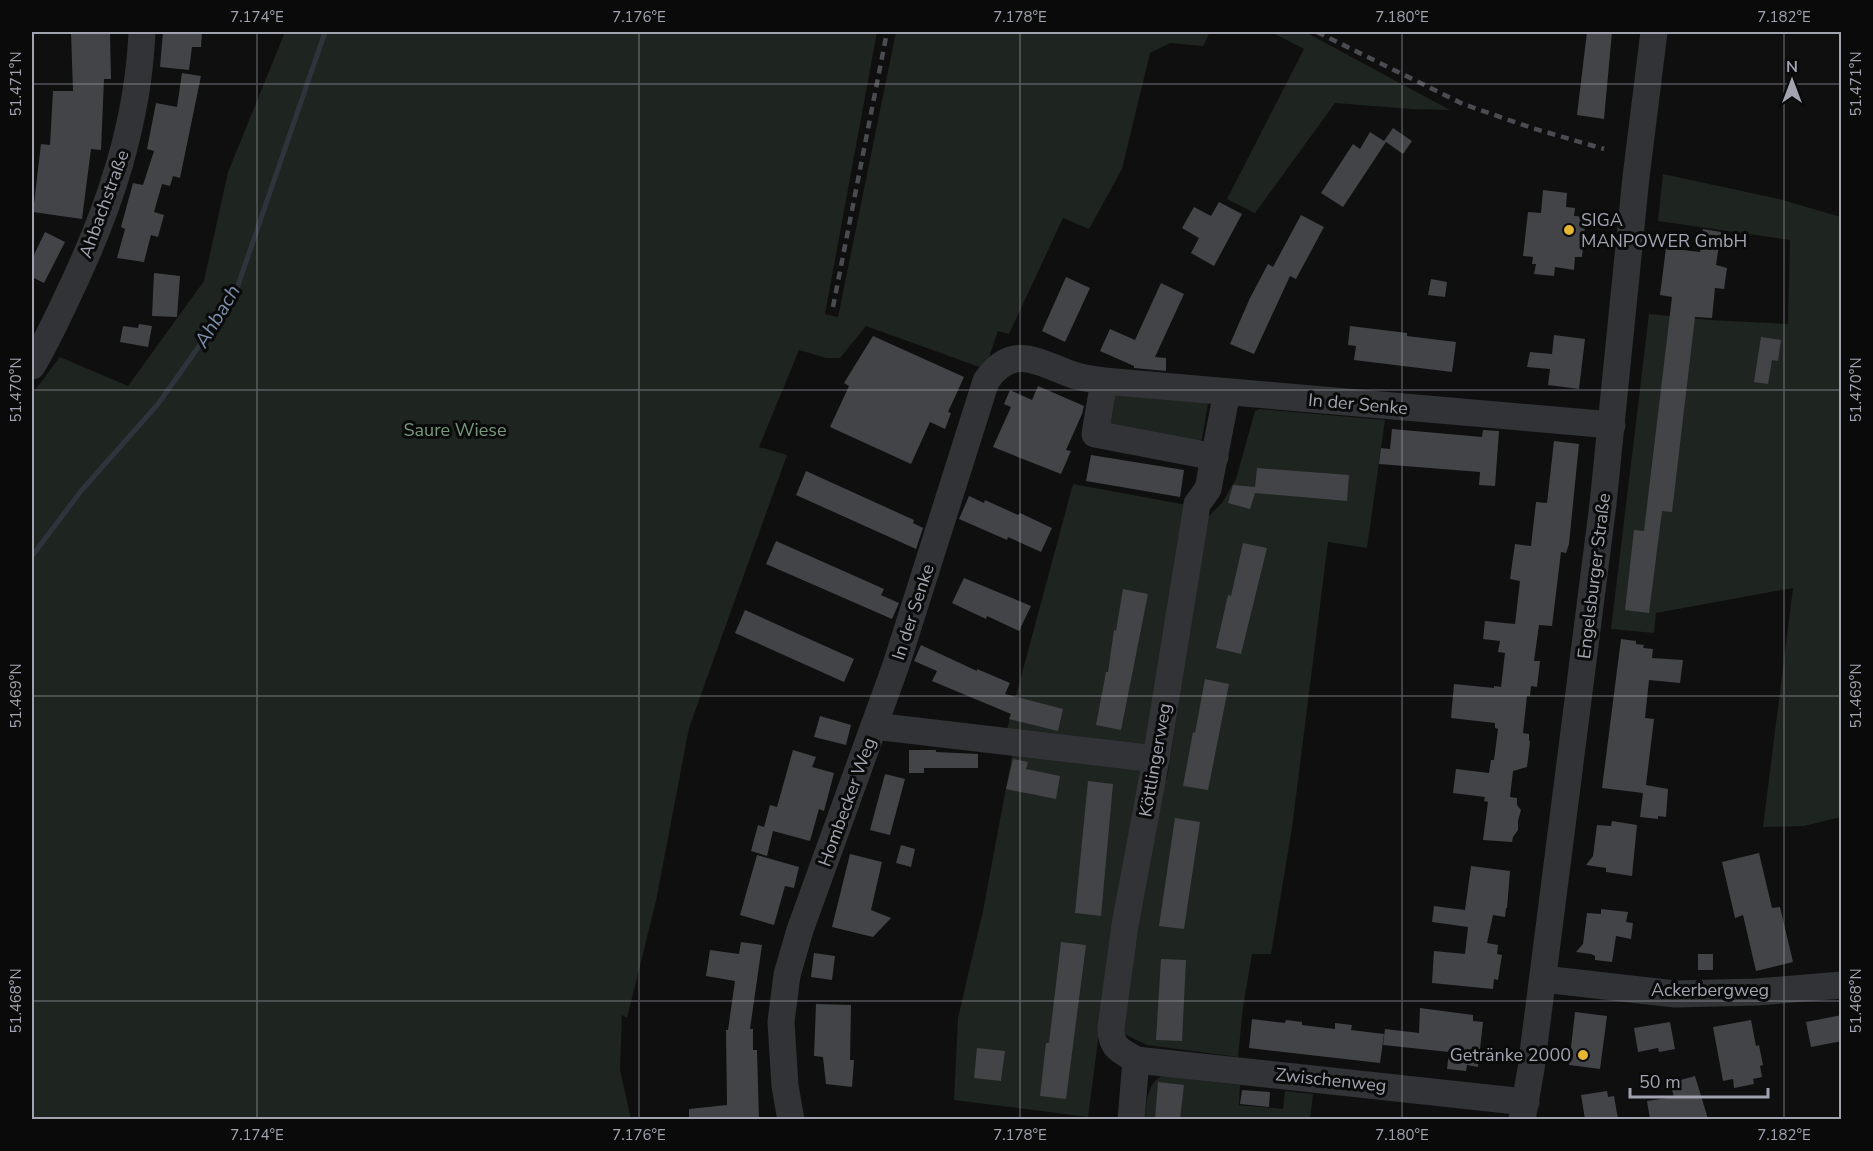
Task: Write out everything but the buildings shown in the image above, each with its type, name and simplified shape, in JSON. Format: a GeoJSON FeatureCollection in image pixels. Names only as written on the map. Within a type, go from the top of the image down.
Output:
{"type":"FeatureCollection","features":[{"type":"Feature","properties":{"kind":"street","name":"Ahbachstraße"},"geometry":{"type":"LineString","coordinates":[[32,366],[91,248],[118,173],[135,99],[142,32]]}},
{"type":"Feature","properties":{"kind":"street","name":"Engelsburger Straße"},"geometry":{"type":"LineString","coordinates":[[1524,1111],[1543,979],[1612,425],[1636,177],[1654,32]]}},
{"type":"Feature","properties":{"kind":"street","name":"In der Senke"},"geometry":{"type":"LineString","coordinates":[[874,726],[934,550],[986,381],[996,367],[1017,358],[1038,360],[1071,374],[1104,381],[1612,425]]}},
{"type":"Feature","properties":{"kind":"street"},"geometry":{"type":"LineString","coordinates":[[1104,381],[1095,434],[1215,457]]}},
{"type":"Feature","properties":{"kind":"street","name":"Köttlingerweg"},"geometry":{"type":"LineString","coordinates":[[1136,1060],[1116,1047],[1111,1039],[1125,925],[1156,759],[1197,504],[1208,489],[1227,392]]}},
{"type":"Feature","properties":{"kind":"street","name":"Hombecker Weg"},"geometry":{"type":"LineString","coordinates":[[791,1119],[785,1086],[780,1022],[787,975],[800,930],[874,726],[1156,759]]}},
{"type":"Feature","properties":{"kind":"street","name":"Ackerbergweg"},"geometry":{"type":"LineString","coordinates":[[1543,979],[1675,994],[1757,992],[1842,985]]}},
{"type":"Feature","properties":{"kind":"street"},"geometry":{"type":"LineString","coordinates":[[1131,1119],[1136,1060]]}},
{"type":"Feature","properties":{"kind":"street","name":"Zwischenweg"},"geometry":{"type":"LineString","coordinates":[[1136,1060],[1524,1111]]}},
{"type":"Feature","properties":{"kind":"green space","name":"Saure Wiese"},"geometry":{"type":"Polygon","coordinates":[[[285,32],[877,32],[825,314],[838,317],[896,32],[1210,32],[1203,46],[1170,43],[1150,53],[1122,169],[1089,229],[1063,218],[1009,334],[998,331],[985,369],[866,326],[840,358],[826,358],[799,350],[759,447],[787,455],[689,728],[656,901],[627,1018],[622,1015],[620,1070],[631,1119],[32,1119],[32,394],[60,357],[128,386],[204,281],[228,172],[285,32]]]}},
{"type":"Feature","properties":{"kind":"green space"},"geometry":{"type":"Polygon","coordinates":[[[1271,32],[1305,32],[1450,110],[1335,103],[1255,213],[1227,199],[1304,49],[1271,32]]]}},
{"type":"Feature","properties":{"kind":"green space"},"geometry":{"type":"Polygon","coordinates":[[[1663,174],[1779,199],[1841,217],[1841,817],[1804,826],[1763,827],[1793,588],[1656,613],[1654,633],[1611,629],[1649,314],[1788,324],[1790,240],[1658,221],[1663,174]]]}},
{"type":"Feature","properties":{"kind":"green space"},"geometry":{"type":"Polygon","coordinates":[[[1112,391],[1205,396],[1208,404],[1202,439],[1194,447],[1109,427],[1112,391]]]}},
{"type":"Feature","properties":{"kind":"green space"},"geometry":{"type":"Polygon","coordinates":[[[1259,409],[1385,420],[1367,548],[1328,542],[1292,828],[1271,954],[1252,954],[1238,1057],[1147,1045],[1124,1034],[1121,1025],[1157,796],[1167,778],[1207,518],[1222,503],[1236,479],[1255,411],[1259,409]]]}},
{"type":"Feature","properties":{"kind":"green space"},"geometry":{"type":"Polygon","coordinates":[[[1073,484],[1187,505],[1099,1033],[1088,1117],[954,1100],[958,1018],[983,911],[1012,756],[1007,729],[1073,484]]]}},
{"type":"Feature","properties":{"kind":"green space"},"geometry":{"type":"Polygon","coordinates":[[[1162,1076],[1240,1085],[1239,1105],[1283,1109],[1285,1091],[1313,1094],[1310,1119],[1145,1120],[1150,1089],[1162,1076]]]}},
{"type":"Feature","properties":{"kind":"waterway","name":"Ahbach"},"geometry":{"type":"LineString","coordinates":[[32,556],[81,491],[158,404],[234,297],[325,32]]}},
{"type":"Feature","properties":{"kind":"railway"},"geometry":{"type":"LineString","coordinates":[[833,307],[887,32]]}},
{"type":"Feature","properties":{"kind":"railway"},"geometry":{"type":"LineString","coordinates":[[1317,32],[1463,104],[1532,128],[1604,149]]}},
{"type":"Feature","properties":{"kind":"place","name":"SIGA MANPOWER GmbH"},"geometry":{"type":"Point","coordinates":[1569,230]}},
{"type":"Feature","properties":{"kind":"place","name":"Getränke 2000"},"geometry":{"type":"Point","coordinates":[1583,1055]}}]}
